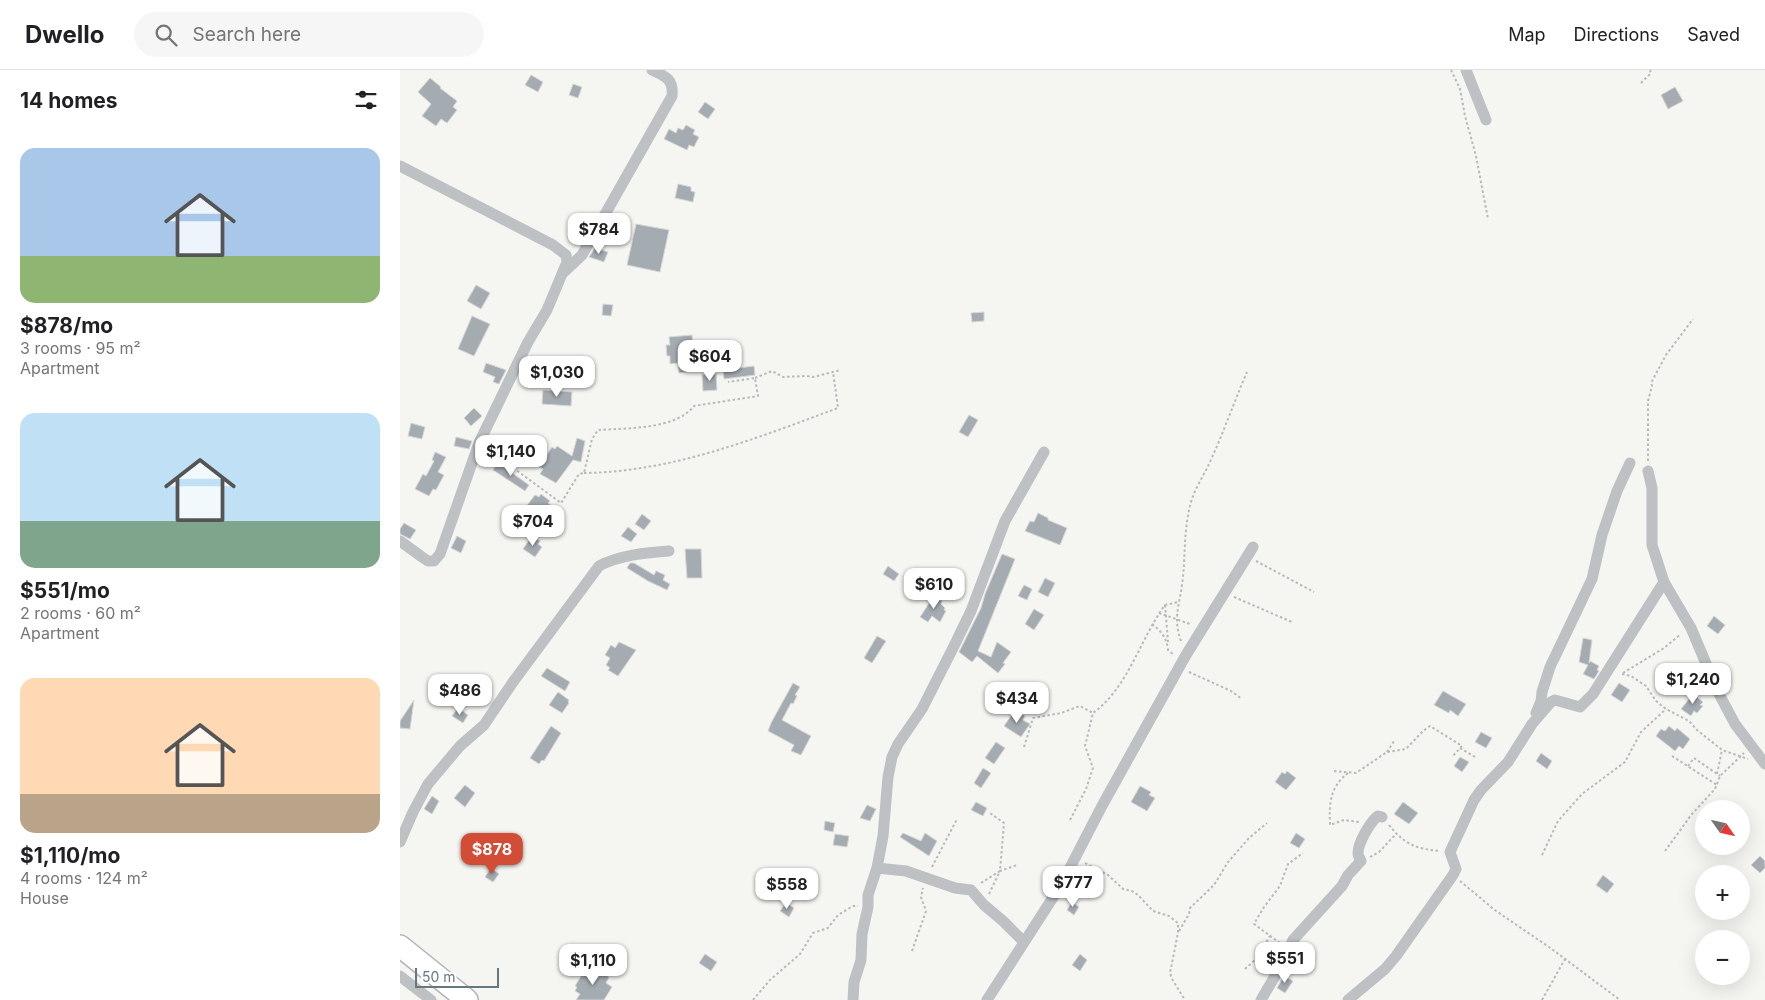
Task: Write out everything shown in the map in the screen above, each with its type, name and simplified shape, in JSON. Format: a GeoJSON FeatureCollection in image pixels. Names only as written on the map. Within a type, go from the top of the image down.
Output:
{"type":"FeatureCollection","features":[{"type":"Feature","properties":{"kind":"highway"},"geometry":{"type":"LineString","coordinates":[[400,946],[467,1000]]}},
{"type":"Feature","properties":{"kind":"street"},"geometry":{"type":"LineString","coordinates":[[564,272],[582,255],[672,96],[673,87],[671,82],[652,70]]}},
{"type":"Feature","properties":{"kind":"street"},"geometry":{"type":"LineString","coordinates":[[1466,70],[1486,120]]}},
{"type":"Feature","properties":{"kind":"street"},"geometry":{"type":"LineString","coordinates":[[400,166],[553,245],[566,255],[567,262],[547,310],[528,342],[479,443],[440,554],[434,561],[428,561],[400,541]]}},
{"type":"Feature","properties":{"kind":"street"},"geometry":{"type":"LineString","coordinates":[[853,1000],[854,982],[861,960],[862,934],[868,907],[868,895],[877,868],[892,757],[898,744],[922,709],[954,646],[971,611],[1005,521],[1044,452]]}},
{"type":"Feature","properties":{"kind":"street"},"geometry":{"type":"LineString","coordinates":[[1532,724],[1542,701],[1542,692],[1550,667],[1592,579],[1602,535],[1617,491],[1630,463]]}},
{"type":"Feature","properties":{"kind":"street"},"geometry":{"type":"LineString","coordinates":[[1648,471],[1652,488],[1652,545],[1664,582],[1691,628],[1718,692],[1735,724],[1764,763]]}},
{"type":"Feature","properties":{"kind":"street"},"geometry":{"type":"LineString","coordinates":[[400,842],[428,784],[460,746],[484,725],[599,566],[610,560],[669,551]]}},
{"type":"Feature","properties":{"kind":"street"},"geometry":{"type":"LineString","coordinates":[[987,1000],[1062,885],[1108,795],[1186,654],[1250,552]]}},
{"type":"Feature","properties":{"kind":"street"},"geometry":{"type":"LineString","coordinates":[[1542,692],[1555,700],[1580,707],[1593,694],[1664,582]]}},
{"type":"Feature","properties":{"kind":"street"},"geometry":{"type":"LineString","coordinates":[[1348,1000],[1385,969],[1396,956],[1453,875],[1456,869],[1450,852],[1474,800],[1508,762],[1546,706],[1555,700]]}},
{"type":"Feature","properties":{"kind":"street"},"geometry":{"type":"LineString","coordinates":[[1261,1000],[1294,940],[1342,886],[1348,875],[1361,861],[1358,853],[1366,832],[1378,818]]}},
{"type":"Feature","properties":{"kind":"street"},"geometry":{"type":"LineString","coordinates":[[877,868],[906,871],[955,888],[971,890],[984,905],[1024,942]]}},
{"type":"Feature","properties":{"kind":"street"},"geometry":{"type":"LineString","coordinates":[[400,976],[431,1000]]}},
{"type":"Feature","properties":{"kind":"path"},"geometry":{"type":"LineString","coordinates":[[1451,70],[1460,89],[1476,156],[1488,219]]}},
{"type":"Feature","properties":{"kind":"path"},"geometry":{"type":"LineString","coordinates":[[1640,83],[1651,73],[1650,70]]}},
{"type":"Feature","properties":{"kind":"path"},"geometry":{"type":"LineString","coordinates":[[1648,471],[1648,402],[1652,386],[1650,382],[1666,355],[1694,319]]}},
{"type":"Feature","properties":{"kind":"path"},"geometry":{"type":"LineString","coordinates":[[728,382],[755,378],[772,371],[783,377],[813,377],[841,370]]}},
{"type":"Feature","properties":{"kind":"path"},"geometry":{"type":"LineString","coordinates":[[479,443],[561,503],[580,474],[642,469],[728,447],[838,408],[833,372]]}},
{"type":"Feature","properties":{"kind":"path"},"geometry":{"type":"LineString","coordinates":[[1186,654],[1177,629],[1176,620],[1182,585],[1184,537],[1190,502],[1195,488],[1209,464],[1247,372]]}},
{"type":"Feature","properties":{"kind":"path"},"geometry":{"type":"LineString","coordinates":[[584,473],[592,439],[598,430],[656,426],[688,414],[694,406],[758,396],[755,378]]}},
{"type":"Feature","properties":{"kind":"path"},"geometry":{"type":"LineString","coordinates":[[1250,552],[1314,592]]}},
{"type":"Feature","properties":{"kind":"path"},"geometry":{"type":"LineString","coordinates":[[1225,592],[1292,622]]}},
{"type":"Feature","properties":{"kind":"path"},"geometry":{"type":"LineString","coordinates":[[1070,820],[1086,789],[1093,768],[1085,746],[1093,713],[1105,704],[1128,670],[1165,604],[1178,602]]}},
{"type":"Feature","properties":{"kind":"path"},"geometry":{"type":"LineString","coordinates":[[1165,604],[1168,643]]}},
{"type":"Feature","properties":{"kind":"path"},"geometry":{"type":"LineString","coordinates":[[1159,613],[1190,624]]}},
{"type":"Feature","properties":{"kind":"path"},"geometry":{"type":"LineString","coordinates":[[1622,674],[1691,628]]}},
{"type":"Feature","properties":{"kind":"path"},"geometry":{"type":"LineString","coordinates":[[1606,673],[1631,676],[1646,686],[1656,701],[1666,709],[1689,721],[1696,730],[1722,750],[1739,757],[1764,763]]}},
{"type":"Feature","properties":{"kind":"path"},"geometry":{"type":"LineString","coordinates":[[1024,747],[1033,718],[1062,713],[1080,706],[1093,713]]}},
{"type":"Feature","properties":{"kind":"path"},"geometry":{"type":"LineString","coordinates":[[1542,855],[1558,821],[1582,794],[1624,762],[1641,732],[1666,709]]}},
{"type":"Feature","properties":{"kind":"path"},"geometry":{"type":"LineString","coordinates":[[1387,752],[1406,749],[1430,726],[1462,746],[1460,748],[1475,757]]}},
{"type":"Feature","properties":{"kind":"path"},"geometry":{"type":"LineString","coordinates":[[1334,770],[1356,773],[1387,752],[1394,741]]}},
{"type":"Feature","properties":{"kind":"path"},"geometry":{"type":"LineString","coordinates":[[1665,851],[1692,814],[1717,785],[1720,776],[1752,747]]}},
{"type":"Feature","properties":{"kind":"path"},"geometry":{"type":"LineString","coordinates":[[1452,757],[1460,748]]}},
{"type":"Feature","properties":{"kind":"path"},"geometry":{"type":"LineString","coordinates":[[1717,774],[1722,750]]}},
{"type":"Feature","properties":{"kind":"path"},"geometry":{"type":"LineString","coordinates":[[1672,756],[1717,785]]}},
{"type":"Feature","properties":{"kind":"path"},"geometry":{"type":"LineString","coordinates":[[1688,766],[1694,758],[1720,776]]}},
{"type":"Feature","properties":{"kind":"path"},"geometry":{"type":"LineString","coordinates":[[1348,772],[1338,780],[1335,786],[1330,810],[1330,825],[1344,820],[1358,822],[1378,818],[1406,842],[1428,850],[1450,852]]}},
{"type":"Feature","properties":{"kind":"path"},"geometry":{"type":"LineString","coordinates":[[984,905],[1000,871],[1004,823],[990,813]]}},
{"type":"Feature","properties":{"kind":"path"},"geometry":{"type":"LineString","coordinates":[[1178,933],[1189,914],[1190,908],[1214,885],[1228,862],[1267,823]]}},
{"type":"Feature","properties":{"kind":"path"},"geometry":{"type":"LineString","coordinates":[[1361,861],[1379,852],[1396,834]]}},
{"type":"Feature","properties":{"kind":"path"},"geometry":{"type":"LineString","coordinates":[[1290,949],[1254,924],[1280,886],[1288,864],[1303,853]]}},
{"type":"Feature","properties":{"kind":"path"},"geometry":{"type":"LineString","coordinates":[[1076,858],[1108,875],[1123,889],[1138,895],[1153,911],[1178,923],[1178,933],[1170,973],[1185,1000]]}},
{"type":"Feature","properties":{"kind":"path"},"geometry":{"type":"LineString","coordinates":[[971,890],[1000,871],[1017,865]]}},
{"type":"Feature","properties":{"kind":"path"},"geometry":{"type":"LineString","coordinates":[[1453,875],[1496,911],[1620,1000]]}},
{"type":"Feature","properties":{"kind":"path"},"geometry":{"type":"LineString","coordinates":[[753,1000],[770,980],[800,954],[813,934],[828,928],[838,915],[854,906],[868,907]]}},
{"type":"Feature","properties":{"kind":"path"},"geometry":{"type":"LineString","coordinates":[[1245,969],[1256,959],[1270,936]]}},
{"type":"Feature","properties":{"kind":"path"},"geometry":{"type":"LineString","coordinates":[[1542,1000],[1565,959]]}},
{"type":"Feature","properties":{"kind":"building"},"geometry":{"type":"Polygon","coordinates":[[[531,75],[543,82],[538,92],[525,85],[531,75]]]}},
{"type":"Feature","properties":{"kind":"building"},"geometry":{"type":"Polygon","coordinates":[[[430,78],[457,101],[453,107],[457,110],[447,123],[441,119],[436,126],[422,116],[431,104],[418,92],[430,78]]]}},
{"type":"Feature","properties":{"kind":"building"},"geometry":{"type":"Polygon","coordinates":[[[573,84],[582,87],[578,98],[569,95],[573,84]]]}},
{"type":"Feature","properties":{"kind":"building"},"geometry":{"type":"Polygon","coordinates":[[[1675,87],[1683,101],[1668,109],[1661,95],[1675,87]]]}},
{"type":"Feature","properties":{"kind":"building"},"geometry":{"type":"Polygon","coordinates":[[[705,102],[715,109],[708,119],[698,112],[705,102]]]}},
{"type":"Feature","properties":{"kind":"building"},"geometry":{"type":"Polygon","coordinates":[[[686,125],[695,130],[693,134],[699,137],[694,147],[689,145],[687,150],[664,139],[669,129],[676,133],[678,128],[683,130],[686,125]]]}},
{"type":"Feature","properties":{"kind":"building"},"geometry":{"type":"Polygon","coordinates":[[[678,184],[691,187],[691,191],[695,192],[693,202],[675,198],[678,184]]]}},
{"type":"Feature","properties":{"kind":"building"},"geometry":{"type":"Polygon","coordinates":[[[636,224],[669,230],[660,272],[627,265],[636,224]]]}},
{"type":"Feature","properties":{"kind":"building"},"geometry":{"type":"Polygon","coordinates":[[[595,248],[608,252],[604,262],[589,257],[595,248]]]}},
{"type":"Feature","properties":{"kind":"building"},"geometry":{"type":"Polygon","coordinates":[[[476,285],[490,293],[481,309],[467,301],[476,285]]]}},
{"type":"Feature","properties":{"kind":"building"},"geometry":{"type":"Polygon","coordinates":[[[603,304],[613,305],[611,316],[602,315],[603,304]]]}},
{"type":"Feature","properties":{"kind":"building"},"geometry":{"type":"Polygon","coordinates":[[[984,312],[984,321],[972,322],[971,313],[984,312]]]}},
{"type":"Feature","properties":{"kind":"building"},"geometry":{"type":"Polygon","coordinates":[[[472,316],[490,324],[474,356],[458,349],[472,316]]]}},
{"type":"Feature","properties":{"kind":"building"},"geometry":{"type":"Polygon","coordinates":[[[692,335],[695,371],[679,373],[678,363],[670,364],[670,356],[667,356],[666,345],[670,345],[669,337],[692,335]]]}},
{"type":"Feature","properties":{"kind":"building"},"geometry":{"type":"Polygon","coordinates":[[[486,363],[506,370],[499,384],[493,382],[495,377],[483,372],[486,363]]]}},
{"type":"Feature","properties":{"kind":"building"},"geometry":{"type":"Polygon","coordinates":[[[754,366],[755,375],[724,379],[723,370],[754,366]]]}},
{"type":"Feature","properties":{"kind":"building"},"geometry":{"type":"Polygon","coordinates":[[[716,374],[717,390],[703,391],[702,375],[716,374]]]}},
{"type":"Feature","properties":{"kind":"building"},"geometry":{"type":"Polygon","coordinates":[[[543,390],[572,392],[571,406],[542,404],[543,390]]]}},
{"type":"Feature","properties":{"kind":"building"},"geometry":{"type":"Polygon","coordinates":[[[474,408],[482,416],[471,426],[464,418],[474,408]]]}},
{"type":"Feature","properties":{"kind":"building"},"geometry":{"type":"Polygon","coordinates":[[[969,415],[978,420],[968,437],[959,432],[969,415]]]}},
{"type":"Feature","properties":{"kind":"building"},"geometry":{"type":"Polygon","coordinates":[[[411,423],[425,427],[422,439],[408,436],[411,423]]]}},
{"type":"Feature","properties":{"kind":"building"},"geometry":{"type":"Polygon","coordinates":[[[456,437],[472,441],[469,449],[454,446],[456,437]]]}},
{"type":"Feature","properties":{"kind":"building"},"geometry":{"type":"Polygon","coordinates":[[[577,438],[585,441],[581,462],[573,460],[556,483],[540,474],[543,469],[539,467],[552,447],[555,449],[557,446],[572,456],[577,438]]]}},
{"type":"Feature","properties":{"kind":"building"},"geometry":{"type":"Polygon","coordinates":[[[435,452],[446,457],[438,472],[444,475],[436,490],[433,489],[429,496],[415,489],[423,474],[426,476],[434,461],[432,460],[435,452]]]}},
{"type":"Feature","properties":{"kind":"building"},"geometry":{"type":"Polygon","coordinates":[[[498,463],[529,485],[525,491],[493,470],[498,463]]]}},
{"type":"Feature","properties":{"kind":"building"},"geometry":{"type":"Polygon","coordinates":[[[541,494],[555,508],[533,534],[512,518],[521,505],[525,508],[535,495],[539,497],[541,494]]]}},
{"type":"Feature","properties":{"kind":"building"},"geometry":{"type":"Polygon","coordinates":[[[1038,513],[1048,518],[1048,520],[1067,528],[1060,545],[1025,531],[1030,521],[1034,522],[1038,513]]]}},
{"type":"Feature","properties":{"kind":"building"},"geometry":{"type":"Polygon","coordinates":[[[642,514],[651,521],[644,530],[635,524],[642,514]]]}},
{"type":"Feature","properties":{"kind":"building"},"geometry":{"type":"Polygon","coordinates":[[[404,523],[416,530],[410,539],[400,534],[400,529],[404,523]]]}},
{"type":"Feature","properties":{"kind":"building"},"geometry":{"type":"Polygon","coordinates":[[[628,527],[637,534],[631,542],[621,536],[628,527]]]}},
{"type":"Feature","properties":{"kind":"building"},"geometry":{"type":"Polygon","coordinates":[[[457,536],[466,541],[461,553],[451,548],[457,536]]]}},
{"type":"Feature","properties":{"kind":"building"},"geometry":{"type":"Polygon","coordinates":[[[532,536],[540,541],[538,544],[542,547],[535,557],[523,549],[532,536]]]}},
{"type":"Feature","properties":{"kind":"building"},"geometry":{"type":"Polygon","coordinates":[[[685,549],[701,549],[702,578],[687,578],[685,549]]]}},
{"type":"Feature","properties":{"kind":"building"},"geometry":{"type":"Polygon","coordinates":[[[1002,554],[1015,559],[978,651],[991,657],[997,642],[1011,652],[998,673],[977,656],[972,662],[959,652],[981,608],[1002,554]]]}},
{"type":"Feature","properties":{"kind":"building"},"geometry":{"type":"Polygon","coordinates":[[[630,563],[634,563],[654,575],[656,571],[665,575],[663,580],[670,584],[667,590],[627,568],[630,563]]]}},
{"type":"Feature","properties":{"kind":"building"},"geometry":{"type":"Polygon","coordinates":[[[888,566],[899,574],[894,581],[883,574],[888,566]]]}},
{"type":"Feature","properties":{"kind":"building"},"geometry":{"type":"Polygon","coordinates":[[[1045,578],[1055,583],[1048,597],[1038,592],[1045,578]]]}},
{"type":"Feature","properties":{"kind":"building"},"geometry":{"type":"Polygon","coordinates":[[[1024,585],[1032,589],[1027,600],[1018,596],[1024,585]]]}},
{"type":"Feature","properties":{"kind":"building"},"geometry":{"type":"Polygon","coordinates":[[[934,596],[942,601],[941,604],[946,611],[940,622],[932,616],[928,622],[920,617],[934,596]]]}},
{"type":"Feature","properties":{"kind":"building"},"geometry":{"type":"Polygon","coordinates":[[[1034,609],[1044,615],[1034,630],[1025,624],[1034,609]]]}},
{"type":"Feature","properties":{"kind":"building"},"geometry":{"type":"Polygon","coordinates":[[[1714,616],[1725,625],[1718,634],[1707,626],[1714,616]]]}},
{"type":"Feature","properties":{"kind":"building"},"geometry":{"type":"Polygon","coordinates":[[[877,636],[886,641],[872,663],[864,658],[877,636]]]}},
{"type":"Feature","properties":{"kind":"building"},"geometry":{"type":"Polygon","coordinates":[[[1583,638],[1592,640],[1589,663],[1590,661],[1599,666],[1597,670],[1599,671],[1594,679],[1583,674],[1588,665],[1579,662],[1583,638]]]}},
{"type":"Feature","properties":{"kind":"building"},"geometry":{"type":"Polygon","coordinates":[[[619,642],[636,650],[618,676],[608,670],[610,668],[606,665],[610,658],[605,655],[611,645],[615,648],[619,642]]]}},
{"type":"Feature","properties":{"kind":"building"},"geometry":{"type":"Polygon","coordinates":[[[547,668],[570,682],[565,691],[541,676],[547,668]]]}},
{"type":"Feature","properties":{"kind":"building"},"geometry":{"type":"Polygon","coordinates":[[[793,683],[800,687],[795,695],[797,696],[793,704],[791,703],[782,720],[811,736],[801,755],[791,751],[794,745],[768,731],[793,683]]]}},
{"type":"Feature","properties":{"kind":"building"},"geometry":{"type":"Polygon","coordinates":[[[1619,683],[1630,690],[1622,702],[1611,695],[1619,683]]]}},
{"type":"Feature","properties":{"kind":"building"},"geometry":{"type":"Polygon","coordinates":[[[1443,691],[1466,704],[1458,716],[1450,710],[1449,713],[1434,705],[1443,691]]]}},
{"type":"Feature","properties":{"kind":"building"},"geometry":{"type":"Polygon","coordinates":[[[558,692],[569,700],[562,713],[549,705],[558,692]]]}},
{"type":"Feature","properties":{"kind":"building"},"geometry":{"type":"Polygon","coordinates":[[[1693,694],[1703,702],[1700,705],[1703,706],[1697,713],[1694,711],[1691,716],[1681,709],[1693,694]]]}},
{"type":"Feature","properties":{"kind":"building"},"geometry":{"type":"Polygon","coordinates":[[[414,700],[410,729],[400,728],[400,721],[414,700]]]}},
{"type":"Feature","properties":{"kind":"building"},"geometry":{"type":"Polygon","coordinates":[[[458,708],[468,715],[463,723],[452,716],[458,708]]]}},
{"type":"Feature","properties":{"kind":"building"},"geometry":{"type":"Polygon","coordinates":[[[1015,710],[1025,716],[1023,720],[1030,724],[1021,737],[1004,726],[1015,710]]]}},
{"type":"Feature","properties":{"kind":"building"},"geometry":{"type":"Polygon","coordinates":[[[551,726],[561,733],[544,761],[542,760],[539,764],[530,758],[551,726]]]}},
{"type":"Feature","properties":{"kind":"building"},"geometry":{"type":"Polygon","coordinates":[[[1669,726],[1675,731],[1677,728],[1690,739],[1683,749],[1679,746],[1675,751],[1656,736],[1661,729],[1665,731],[1669,726]]]}},
{"type":"Feature","properties":{"kind":"building"},"geometry":{"type":"Polygon","coordinates":[[[1481,732],[1492,738],[1486,748],[1475,742],[1481,732]]]}},
{"type":"Feature","properties":{"kind":"building"},"geometry":{"type":"Polygon","coordinates":[[[996,742],[1005,748],[994,764],[985,758],[996,742]]]}},
{"type":"Feature","properties":{"kind":"building"},"geometry":{"type":"Polygon","coordinates":[[[1541,753],[1552,761],[1547,769],[1536,761],[1541,753]]]}},
{"type":"Feature","properties":{"kind":"building"},"geometry":{"type":"Polygon","coordinates":[[[1460,757],[1469,762],[1462,772],[1454,766],[1460,757]]]}},
{"type":"Feature","properties":{"kind":"building"},"geometry":{"type":"Polygon","coordinates":[[[983,768],[991,773],[981,788],[974,783],[983,768]]]}},
{"type":"Feature","properties":{"kind":"building"},"geometry":{"type":"Polygon","coordinates":[[[1287,771],[1296,778],[1286,790],[1275,782],[1282,772],[1285,774],[1287,771]]]}},
{"type":"Feature","properties":{"kind":"building"},"geometry":{"type":"Polygon","coordinates":[[[465,785],[475,793],[465,807],[454,798],[465,785]]]}},
{"type":"Feature","properties":{"kind":"building"},"geometry":{"type":"Polygon","coordinates":[[[1140,786],[1151,792],[1149,795],[1155,798],[1147,811],[1131,802],[1140,786]]]}},
{"type":"Feature","properties":{"kind":"building"},"geometry":{"type":"Polygon","coordinates":[[[432,796],[439,801],[432,814],[424,809],[432,796]]]}},
{"type":"Feature","properties":{"kind":"building"},"geometry":{"type":"Polygon","coordinates":[[[976,802],[987,808],[983,816],[971,810],[976,802]]]}},
{"type":"Feature","properties":{"kind":"building"},"geometry":{"type":"Polygon","coordinates":[[[1403,802],[1418,813],[1409,824],[1394,814],[1403,802]]]}},
{"type":"Feature","properties":{"kind":"building"},"geometry":{"type":"Polygon","coordinates":[[[867,805],[876,809],[870,821],[860,818],[867,805]]]}},
{"type":"Feature","properties":{"kind":"building"},"geometry":{"type":"Polygon","coordinates":[[[825,821],[835,823],[833,832],[824,830],[825,821]]]}},
{"type":"Feature","properties":{"kind":"building"},"geometry":{"type":"Polygon","coordinates":[[[903,833],[921,841],[925,833],[937,841],[929,856],[900,837],[903,833]]]}},
{"type":"Feature","properties":{"kind":"building"},"geometry":{"type":"Polygon","coordinates":[[[1296,833],[1305,839],[1299,848],[1290,843],[1296,833]]]}},
{"type":"Feature","properties":{"kind":"building"},"geometry":{"type":"Polygon","coordinates":[[[835,834],[849,836],[847,847],[833,845],[835,834]]]}},
{"type":"Feature","properties":{"kind":"building"},"geometry":{"type":"Polygon","coordinates":[[[498,836],[501,848],[490,851],[492,859],[473,864],[469,848],[488,842],[487,839],[498,836]]]}},
{"type":"Feature","properties":{"kind":"building"},"geometry":{"type":"Polygon","coordinates":[[[1760,856],[1765,861],[1765,868],[1760,873],[1751,865],[1760,856]]]}},
{"type":"Feature","properties":{"kind":"building"},"geometry":{"type":"Polygon","coordinates":[[[491,868],[499,874],[493,882],[485,877],[491,868]]]}},
{"type":"Feature","properties":{"kind":"building"},"geometry":{"type":"Polygon","coordinates":[[[1603,875],[1614,884],[1607,893],[1596,885],[1603,875]]]}},
{"type":"Feature","properties":{"kind":"building"},"geometry":{"type":"Polygon","coordinates":[[[1072,902],[1079,907],[1074,915],[1067,910],[1072,902]]]}},
{"type":"Feature","properties":{"kind":"building"},"geometry":{"type":"Polygon","coordinates":[[[786,903],[794,908],[789,917],[780,911],[786,903]]]}},
{"type":"Feature","properties":{"kind":"building"},"geometry":{"type":"Polygon","coordinates":[[[705,954],[717,962],[711,971],[699,963],[705,954]]]}},
{"type":"Feature","properties":{"kind":"building"},"geometry":{"type":"Polygon","coordinates":[[[1080,954],[1087,960],[1080,971],[1072,965],[1080,954]]]}},
{"type":"Feature","properties":{"kind":"building"},"geometry":{"type":"Polygon","coordinates":[[[594,967],[609,977],[606,983],[612,987],[604,1000],[576,1000],[580,994],[575,991],[577,987],[575,986],[586,968],[591,971],[594,967]]]}},
{"type":"Feature","properties":{"kind":"building"},"geometry":{"type":"Polygon","coordinates":[[[1284,976],[1293,981],[1285,993],[1277,988],[1284,976]]]}}]}
